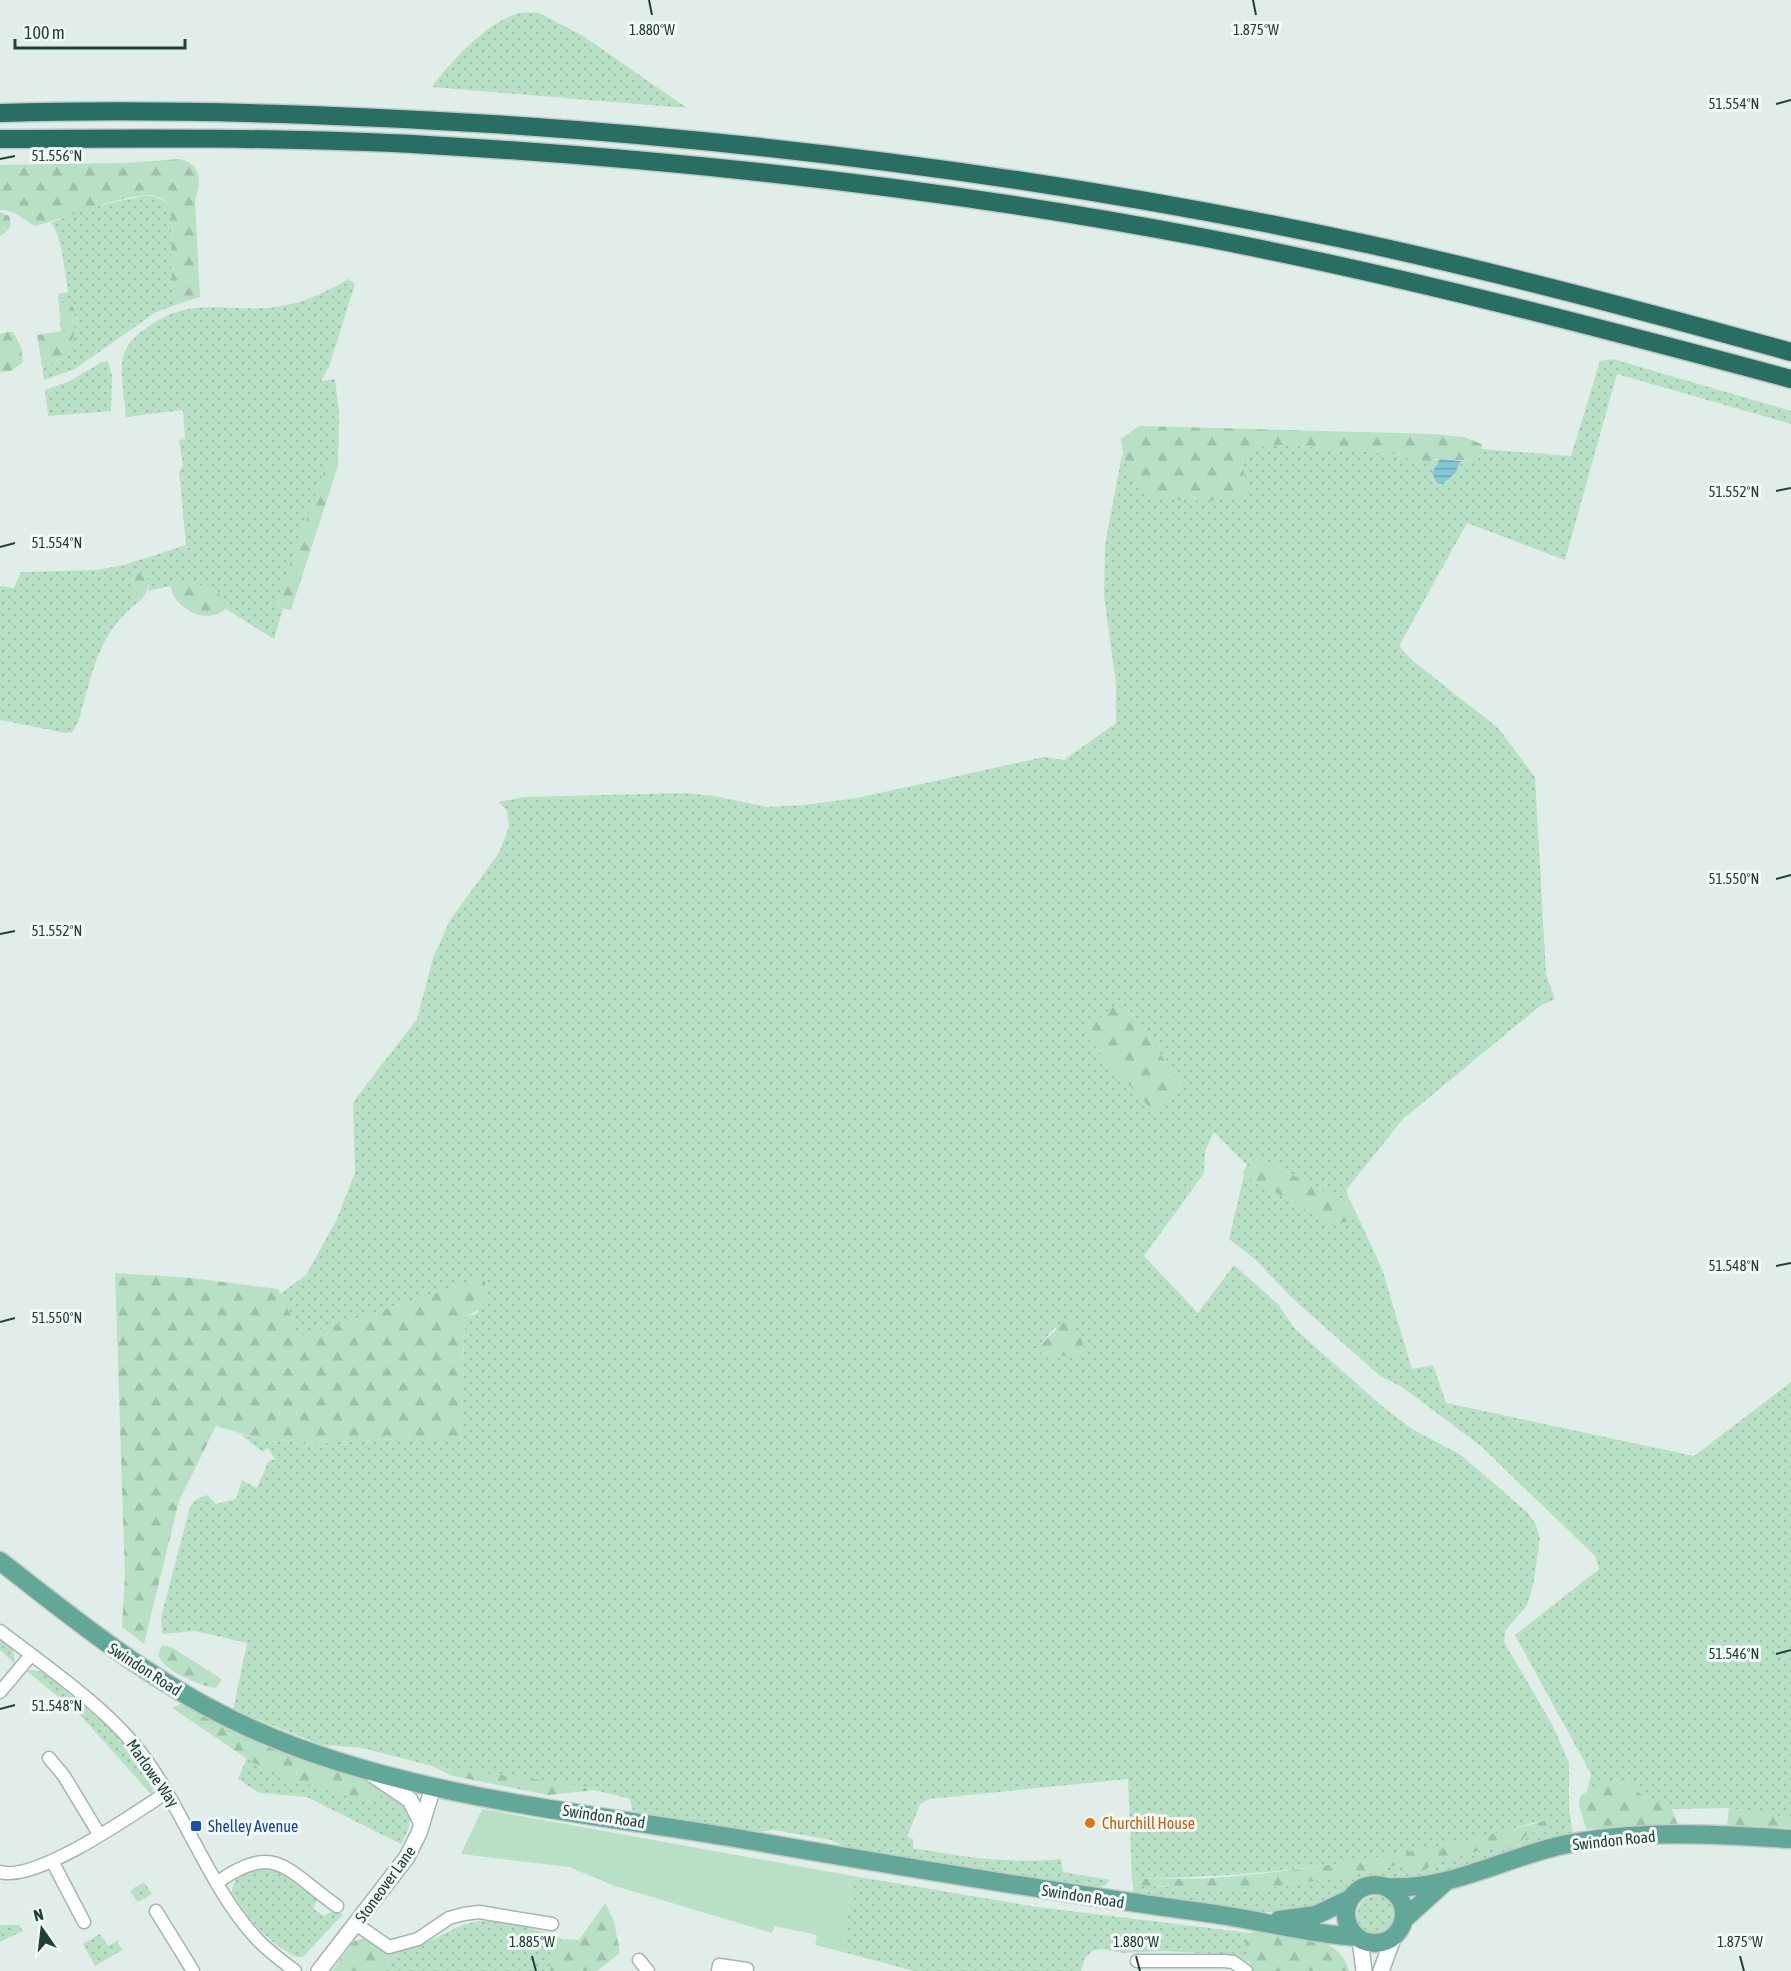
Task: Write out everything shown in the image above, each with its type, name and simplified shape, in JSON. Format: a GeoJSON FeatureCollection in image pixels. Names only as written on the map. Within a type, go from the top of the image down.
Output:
{"type":"FeatureCollection","features":[{"type":"Feature","properties":{"kind":"highway"},"geometry":{"type":"LineString","coordinates":[[0,113],[134,112],[388,117],[721,142],[949,171],[1099,193],[1369,245],[1666,317],[1791,352]]}},
{"type":"Feature","properties":{"kind":"highway"},"geometry":{"type":"LineString","coordinates":[[0,139],[288,140],[428,145],[669,164],[922,192],[1207,238],[1482,298],[1608,329],[1791,379]]}},
{"type":"Feature","properties":{"kind":"main road","name":"Swindon Road"},"geometry":{"type":"LineString","coordinates":[[0,1561],[95,1636],[142,1670],[184,1695],[252,1729],[300,1749],[360,1768],[433,1787],[1018,1887],[1262,1921],[1325,1935],[1358,1938]]}},
{"type":"Feature","properties":{"kind":"main road","name":"Swindon Road"},"geometry":{"type":"LineString","coordinates":[[1385,1887],[1416,1887],[1444,1883],[1531,1854],[1582,1842],[1677,1834],[1791,1839]]}},
{"type":"Feature","properties":{"kind":"main road","name":"Swindon Road"},"geometry":{"type":"LineString","coordinates":[[1403,1920],[1444,1883]]}},
{"type":"Feature","properties":{"kind":"main road"},"geometry":{"type":"LineString","coordinates":[[1376,1884],[1385,1887],[1401,1903],[1403,1920],[1394,1936],[1374,1943],[1358,1938],[1346,1916],[1350,1899],[1363,1887],[1376,1884]]}},
{"type":"Feature","properties":{"kind":"main road","name":"Swindon Road"},"geometry":{"type":"LineString","coordinates":[[1262,1921],[1291,1920],[1316,1915],[1350,1899]]}},
{"type":"Feature","properties":{"kind":"street","name":"Marlowe Way"},"geometry":{"type":"LineString","coordinates":[[0,1631],[125,1733],[167,1792],[237,1915],[258,1940],[295,1971]]}},
{"type":"Feature","properties":{"kind":"street"},"geometry":{"type":"LineString","coordinates":[[0,1692],[31,1655]]}},
{"type":"Feature","properties":{"kind":"street"},"geometry":{"type":"LineString","coordinates":[[49,1758],[64,1776],[99,1834]]}},
{"type":"Feature","properties":{"kind":"street"},"geometry":{"type":"LineString","coordinates":[[360,1768],[407,1796],[415,1806],[422,1824]]}},
{"type":"Feature","properties":{"kind":"street","name":"Stoneover Lane"},"geometry":{"type":"LineString","coordinates":[[319,1971],[407,1857],[422,1824],[433,1787]]}},
{"type":"Feature","properties":{"kind":"street"},"geometry":{"type":"LineString","coordinates":[[0,1872],[22,1872],[52,1860],[167,1792]]}},
{"type":"Feature","properties":{"kind":"street"},"geometry":{"type":"LineString","coordinates":[[52,1860],[84,1922]]}},
{"type":"Feature","properties":{"kind":"street"},"geometry":{"type":"LineString","coordinates":[[218,1882],[243,1865],[257,1861],[271,1861],[330,1906]]}},
{"type":"Feature","properties":{"kind":"street"},"geometry":{"type":"LineString","coordinates":[[156,1911],[193,1971]]}},
{"type":"Feature","properties":{"kind":"street"},"geometry":{"type":"LineString","coordinates":[[356,1923],[389,1947],[418,1939],[449,1918],[464,1914],[479,1912],[552,1924]]}},
{"type":"Feature","properties":{"kind":"street"},"geometry":{"type":"LineString","coordinates":[[1381,1971],[1394,1936]]}},
{"type":"Feature","properties":{"kind":"street"},"geometry":{"type":"LineString","coordinates":[[1358,1938],[1364,1971]]}},
{"type":"Feature","properties":{"kind":"street"},"geometry":{"type":"LineString","coordinates":[[639,1960],[648,1971]]}},
{"type":"Feature","properties":{"kind":"street"},"geometry":{"type":"LineString","coordinates":[[1137,1961],[1224,1961],[1233,1962],[1246,1971]]}},
{"type":"Feature","properties":{"kind":"street"},"geometry":{"type":"LineString","coordinates":[[718,1971],[719,1965],[747,1969]]}},
{"type":"Feature","properties":{"kind":"green space"},"geometry":{"type":"Polygon","coordinates":[[[537,12],[583,36],[687,108],[432,87],[458,56],[491,27],[516,14],[537,12]]]}},
{"type":"Feature","properties":{"kind":"green space"},"geometry":{"type":"Polygon","coordinates":[[[180,159],[187,161],[196,169],[199,180],[195,200],[200,297],[181,303],[172,296],[171,211],[165,201],[159,197],[148,195],[117,200],[34,226],[14,213],[0,210],[0,165],[124,163],[180,159]]]}},
{"type":"Feature","properties":{"kind":"green space"},"geometry":{"type":"Polygon","coordinates":[[[143,196],[160,199],[171,211],[172,296],[181,303],[156,312],[75,369],[44,380],[42,366],[58,361],[66,303],[59,304],[58,294],[68,292],[58,236],[51,223],[84,209],[143,196]]]}},
{"type":"Feature","properties":{"kind":"green space"},"geometry":{"type":"Polygon","coordinates":[[[0,212],[9,216],[11,223],[8,230],[0,236],[0,212]]]}},
{"type":"Feature","properties":{"kind":"green space"},"geometry":{"type":"Polygon","coordinates":[[[348,279],[355,284],[329,367],[321,381],[335,379],[339,413],[338,460],[332,461],[277,601],[278,607],[283,609],[274,639],[226,609],[227,602],[216,591],[184,580],[171,586],[148,591],[149,585],[132,576],[135,599],[141,600],[126,612],[106,640],[93,671],[78,723],[72,732],[66,733],[0,720],[0,586],[14,588],[21,572],[97,570],[124,565],[186,545],[179,472],[183,465],[179,440],[185,439],[183,410],[126,417],[122,363],[130,343],[148,327],[177,312],[206,307],[267,308],[289,305],[329,290],[348,279]]]}},
{"type":"Feature","properties":{"kind":"green space"},"geometry":{"type":"Polygon","coordinates":[[[66,303],[73,307],[74,313],[75,327],[72,342],[60,359],[42,366],[37,335],[61,331],[59,304],[66,303]]]}},
{"type":"Feature","properties":{"kind":"green space"},"geometry":{"type":"Polygon","coordinates":[[[13,332],[21,347],[23,362],[11,371],[0,372],[0,334],[13,332]]]}},
{"type":"Feature","properties":{"kind":"green space"},"geometry":{"type":"Polygon","coordinates":[[[1613,359],[1791,411],[1791,424],[1617,374],[1565,560],[1467,523],[1399,646],[1413,661],[1498,728],[1535,777],[1546,974],[1555,999],[1540,1006],[1403,1119],[1346,1190],[1349,1198],[1336,1198],[1259,1157],[1252,1157],[1247,1165],[1214,1132],[1205,1151],[1204,1173],[1144,1256],[1198,1313],[1234,1265],[1278,1304],[1295,1329],[1382,1406],[1412,1429],[1461,1455],[1528,1513],[1536,1525],[1540,1538],[1533,1586],[1527,1605],[1505,1631],[1504,1642],[1553,1726],[1569,1763],[1569,1810],[1573,1833],[1525,1851],[1433,1878],[1408,1880],[1366,1876],[1320,1905],[1299,1910],[1252,1912],[1133,1894],[1133,1885],[1246,1891],[1349,1876],[1401,1864],[1407,1867],[1409,1873],[1420,1873],[1436,1863],[1489,1848],[1521,1846],[1524,1837],[1547,1826],[1547,1820],[1477,1839],[1348,1863],[1219,1876],[1132,1879],[1128,1779],[930,1799],[920,1804],[907,1837],[913,1839],[913,1848],[950,1854],[1005,1860],[1061,1859],[1063,1872],[1110,1880],[1106,1885],[1093,1889],[851,1850],[831,1840],[775,1830],[749,1833],[633,1812],[630,1799],[583,1787],[432,1766],[363,1748],[322,1745],[233,1710],[247,1643],[195,1631],[162,1634],[161,1617],[190,1507],[195,1500],[207,1495],[216,1504],[236,1499],[242,1480],[257,1488],[268,1462],[275,1459],[268,1448],[263,1452],[240,1434],[271,1442],[288,1440],[303,1444],[393,1439],[460,1441],[465,1317],[478,1313],[480,1279],[296,1337],[292,1318],[280,1294],[306,1275],[336,1221],[355,1172],[353,1102],[417,1019],[433,958],[450,920],[499,853],[509,827],[507,811],[499,802],[524,797],[686,793],[715,796],[766,807],[804,805],[857,798],[1044,757],[1064,760],[1116,723],[1116,684],[1104,596],[1105,545],[1122,454],[1131,473],[1143,486],[1157,494],[1191,499],[1247,493],[1242,458],[1251,450],[1265,446],[1288,445],[1402,455],[1417,464],[1440,459],[1435,466],[1459,467],[1461,461],[1476,461],[1482,454],[1482,449],[1571,456],[1600,361],[1613,359]],[[1118,1002],[1178,1093],[1181,1083],[1129,1010],[1118,1002]],[[1055,1327],[1035,1351],[1079,1359],[1055,1327]]]}},
{"type":"Feature","properties":{"kind":"green space"},"geometry":{"type":"Polygon","coordinates":[[[108,361],[112,376],[111,411],[48,416],[45,390],[70,381],[102,362],[108,361]]]}},
{"type":"Feature","properties":{"kind":"green space"},"geometry":{"type":"Polygon","coordinates":[[[1139,426],[1433,434],[1464,437],[1482,444],[1482,454],[1476,461],[1435,459],[1428,463],[1417,464],[1402,455],[1288,445],[1265,446],[1251,450],[1242,458],[1247,493],[1216,501],[1177,500],[1163,497],[1151,500],[1130,473],[1122,448],[1121,439],[1139,426]]]}},
{"type":"Feature","properties":{"kind":"green space"},"geometry":{"type":"Polygon","coordinates":[[[338,460],[291,610],[278,607],[277,601],[325,468],[332,461],[338,460]]]}},
{"type":"Feature","properties":{"kind":"green space"},"geometry":{"type":"Polygon","coordinates":[[[144,572],[148,580],[146,593],[141,600],[135,599],[132,576],[144,572]]]}},
{"type":"Feature","properties":{"kind":"green space"},"geometry":{"type":"Polygon","coordinates":[[[184,580],[216,591],[227,602],[226,609],[216,615],[207,616],[186,609],[172,593],[171,586],[184,580]]]}},
{"type":"Feature","properties":{"kind":"green space"},"geometry":{"type":"Polygon","coordinates":[[[1118,1002],[1129,1010],[1181,1083],[1178,1093],[1153,1111],[1083,1033],[1118,1002]]]}},
{"type":"Feature","properties":{"kind":"green space"},"geometry":{"type":"Polygon","coordinates":[[[1252,1157],[1259,1157],[1336,1198],[1349,1198],[1358,1217],[1337,1225],[1327,1225],[1307,1210],[1244,1175],[1243,1172],[1252,1157]]]}},
{"type":"Feature","properties":{"kind":"green space"},"geometry":{"type":"Polygon","coordinates":[[[1244,1175],[1307,1210],[1324,1223],[1358,1217],[1382,1269],[1412,1369],[1433,1365],[1446,1403],[1694,1456],[1791,1382],[1791,1818],[1729,1808],[1673,1809],[1642,1795],[1623,1779],[1587,1792],[1591,1774],[1515,1635],[1599,1569],[1595,1556],[1481,1446],[1402,1387],[1380,1376],[1291,1297],[1256,1260],[1229,1239],[1244,1175]]]}},
{"type":"Feature","properties":{"kind":"green space"},"geometry":{"type":"Polygon","coordinates":[[[115,1273],[192,1278],[278,1289],[292,1318],[296,1337],[480,1279],[485,1282],[488,1305],[465,1317],[460,1442],[393,1439],[303,1444],[288,1440],[271,1442],[216,1426],[179,1501],[144,1644],[122,1627],[125,1576],[115,1273]]]}},
{"type":"Feature","properties":{"kind":"green space"},"geometry":{"type":"Polygon","coordinates":[[[1064,1322],[1071,1322],[1080,1335],[1085,1351],[1079,1359],[1034,1351],[1064,1322]]]}},
{"type":"Feature","properties":{"kind":"green space"},"geometry":{"type":"Polygon","coordinates":[[[0,1639],[13,1649],[15,1664],[0,1650],[0,1639]]]}},
{"type":"Feature","properties":{"kind":"green space"},"geometry":{"type":"Polygon","coordinates":[[[162,1645],[171,1647],[222,1680],[216,1688],[192,1681],[176,1673],[158,1656],[162,1645]]]}},
{"type":"Feature","properties":{"kind":"green space"},"geometry":{"type":"Polygon","coordinates":[[[27,1671],[43,1672],[87,1708],[136,1754],[154,1783],[151,1794],[79,1714],[27,1671]]]}},
{"type":"Feature","properties":{"kind":"green space"},"geometry":{"type":"Polygon","coordinates":[[[184,1702],[260,1743],[361,1778],[376,1786],[381,1792],[380,1799],[374,1802],[289,1779],[252,1762],[172,1708],[184,1702]]]}},
{"type":"Feature","properties":{"kind":"green space"},"geometry":{"type":"Polygon","coordinates":[[[247,1758],[289,1779],[374,1802],[380,1799],[381,1792],[399,1801],[409,1812],[410,1818],[401,1844],[307,1797],[260,1793],[238,1779],[247,1758]]]}},
{"type":"Feature","properties":{"kind":"green space"},"geometry":{"type":"Polygon","coordinates":[[[432,1766],[570,1784],[595,1790],[548,1795],[453,1776],[432,1766]]]}},
{"type":"Feature","properties":{"kind":"green space"},"geometry":{"type":"Polygon","coordinates":[[[1623,1779],[1642,1795],[1671,1807],[1678,1825],[1586,1829],[1579,1805],[1580,1796],[1596,1786],[1623,1779]]]}},
{"type":"Feature","properties":{"kind":"green space"},"geometry":{"type":"Polygon","coordinates":[[[1729,1808],[1791,1818],[1791,1828],[1727,1825],[1729,1808]]]}},
{"type":"Feature","properties":{"kind":"green space"},"geometry":{"type":"Polygon","coordinates":[[[482,1809],[853,1876],[843,1952],[815,1945],[817,1935],[775,1926],[772,1933],[615,1886],[569,1867],[461,1854],[482,1809]]]}},
{"type":"Feature","properties":{"kind":"green space"},"geometry":{"type":"Polygon","coordinates":[[[1547,1820],[1547,1826],[1524,1837],[1521,1845],[1498,1852],[1489,1848],[1436,1863],[1420,1873],[1409,1873],[1407,1867],[1401,1864],[1349,1876],[1246,1891],[1133,1885],[1132,1879],[1213,1878],[1346,1863],[1467,1840],[1547,1820]]]}},
{"type":"Feature","properties":{"kind":"green space"},"geometry":{"type":"Polygon","coordinates":[[[264,1866],[278,1871],[316,1897],[317,1901],[313,1908],[324,1916],[333,1911],[343,1914],[303,1957],[297,1957],[286,1951],[268,1937],[252,1921],[232,1892],[233,1885],[239,1876],[264,1866]]]}},
{"type":"Feature","properties":{"kind":"green space"},"geometry":{"type":"Polygon","coordinates":[[[853,1876],[1037,1907],[1250,1933],[1245,1941],[1250,1963],[1234,1955],[1165,1951],[1122,1953],[1102,1949],[1092,1951],[1085,1958],[1081,1971],[914,1971],[843,1952],[853,1876]]]}},
{"type":"Feature","properties":{"kind":"green space"},"geometry":{"type":"Polygon","coordinates":[[[144,1882],[152,1894],[138,1902],[130,1891],[144,1882]]]}},
{"type":"Feature","properties":{"kind":"green space"},"geometry":{"type":"Polygon","coordinates":[[[1376,1896],[1390,1901],[1395,1915],[1390,1929],[1376,1934],[1362,1929],[1357,1915],[1362,1901],[1376,1896]]]}},
{"type":"Feature","properties":{"kind":"green space"},"geometry":{"type":"Polygon","coordinates":[[[605,1903],[614,1921],[620,1953],[597,1971],[549,1971],[552,1948],[563,1939],[579,1940],[605,1903]]]}},
{"type":"Feature","properties":{"kind":"green space"},"geometry":{"type":"Polygon","coordinates":[[[479,1921],[510,1921],[563,1939],[552,1948],[549,1971],[383,1971],[390,1962],[382,1947],[395,1950],[407,1949],[452,1929],[479,1921]]]}},
{"type":"Feature","properties":{"kind":"green space"},"geometry":{"type":"Polygon","coordinates":[[[0,1925],[19,1925],[23,1931],[0,1942],[0,1925]]]}},
{"type":"Feature","properties":{"kind":"green space"},"geometry":{"type":"Polygon","coordinates":[[[1262,1929],[1301,1935],[1326,1943],[1344,1959],[1349,1971],[1252,1971],[1245,1941],[1250,1933],[1262,1929]]]}},
{"type":"Feature","properties":{"kind":"green space"},"geometry":{"type":"Polygon","coordinates":[[[100,1934],[108,1946],[117,1941],[122,1950],[95,1966],[83,1944],[100,1934]]]}},
{"type":"Feature","properties":{"kind":"green space"},"geometry":{"type":"Polygon","coordinates":[[[365,1938],[382,1947],[390,1962],[383,1971],[332,1971],[354,1941],[365,1938]]]}},
{"type":"Feature","properties":{"kind":"water"},"geometry":{"type":"Polygon","coordinates":[[[1440,459],[1461,461],[1455,473],[1443,484],[1437,483],[1432,473],[1440,459]]]}},
{"type":"Feature","properties":{"kind":"place","name":"Churchill House"},"geometry":{"type":"Point","coordinates":[1090,1823]}},
{"type":"Feature","properties":{"kind":"place","name":"Shelley Avenue"},"geometry":{"type":"Point","coordinates":[196,1826]}}]}
